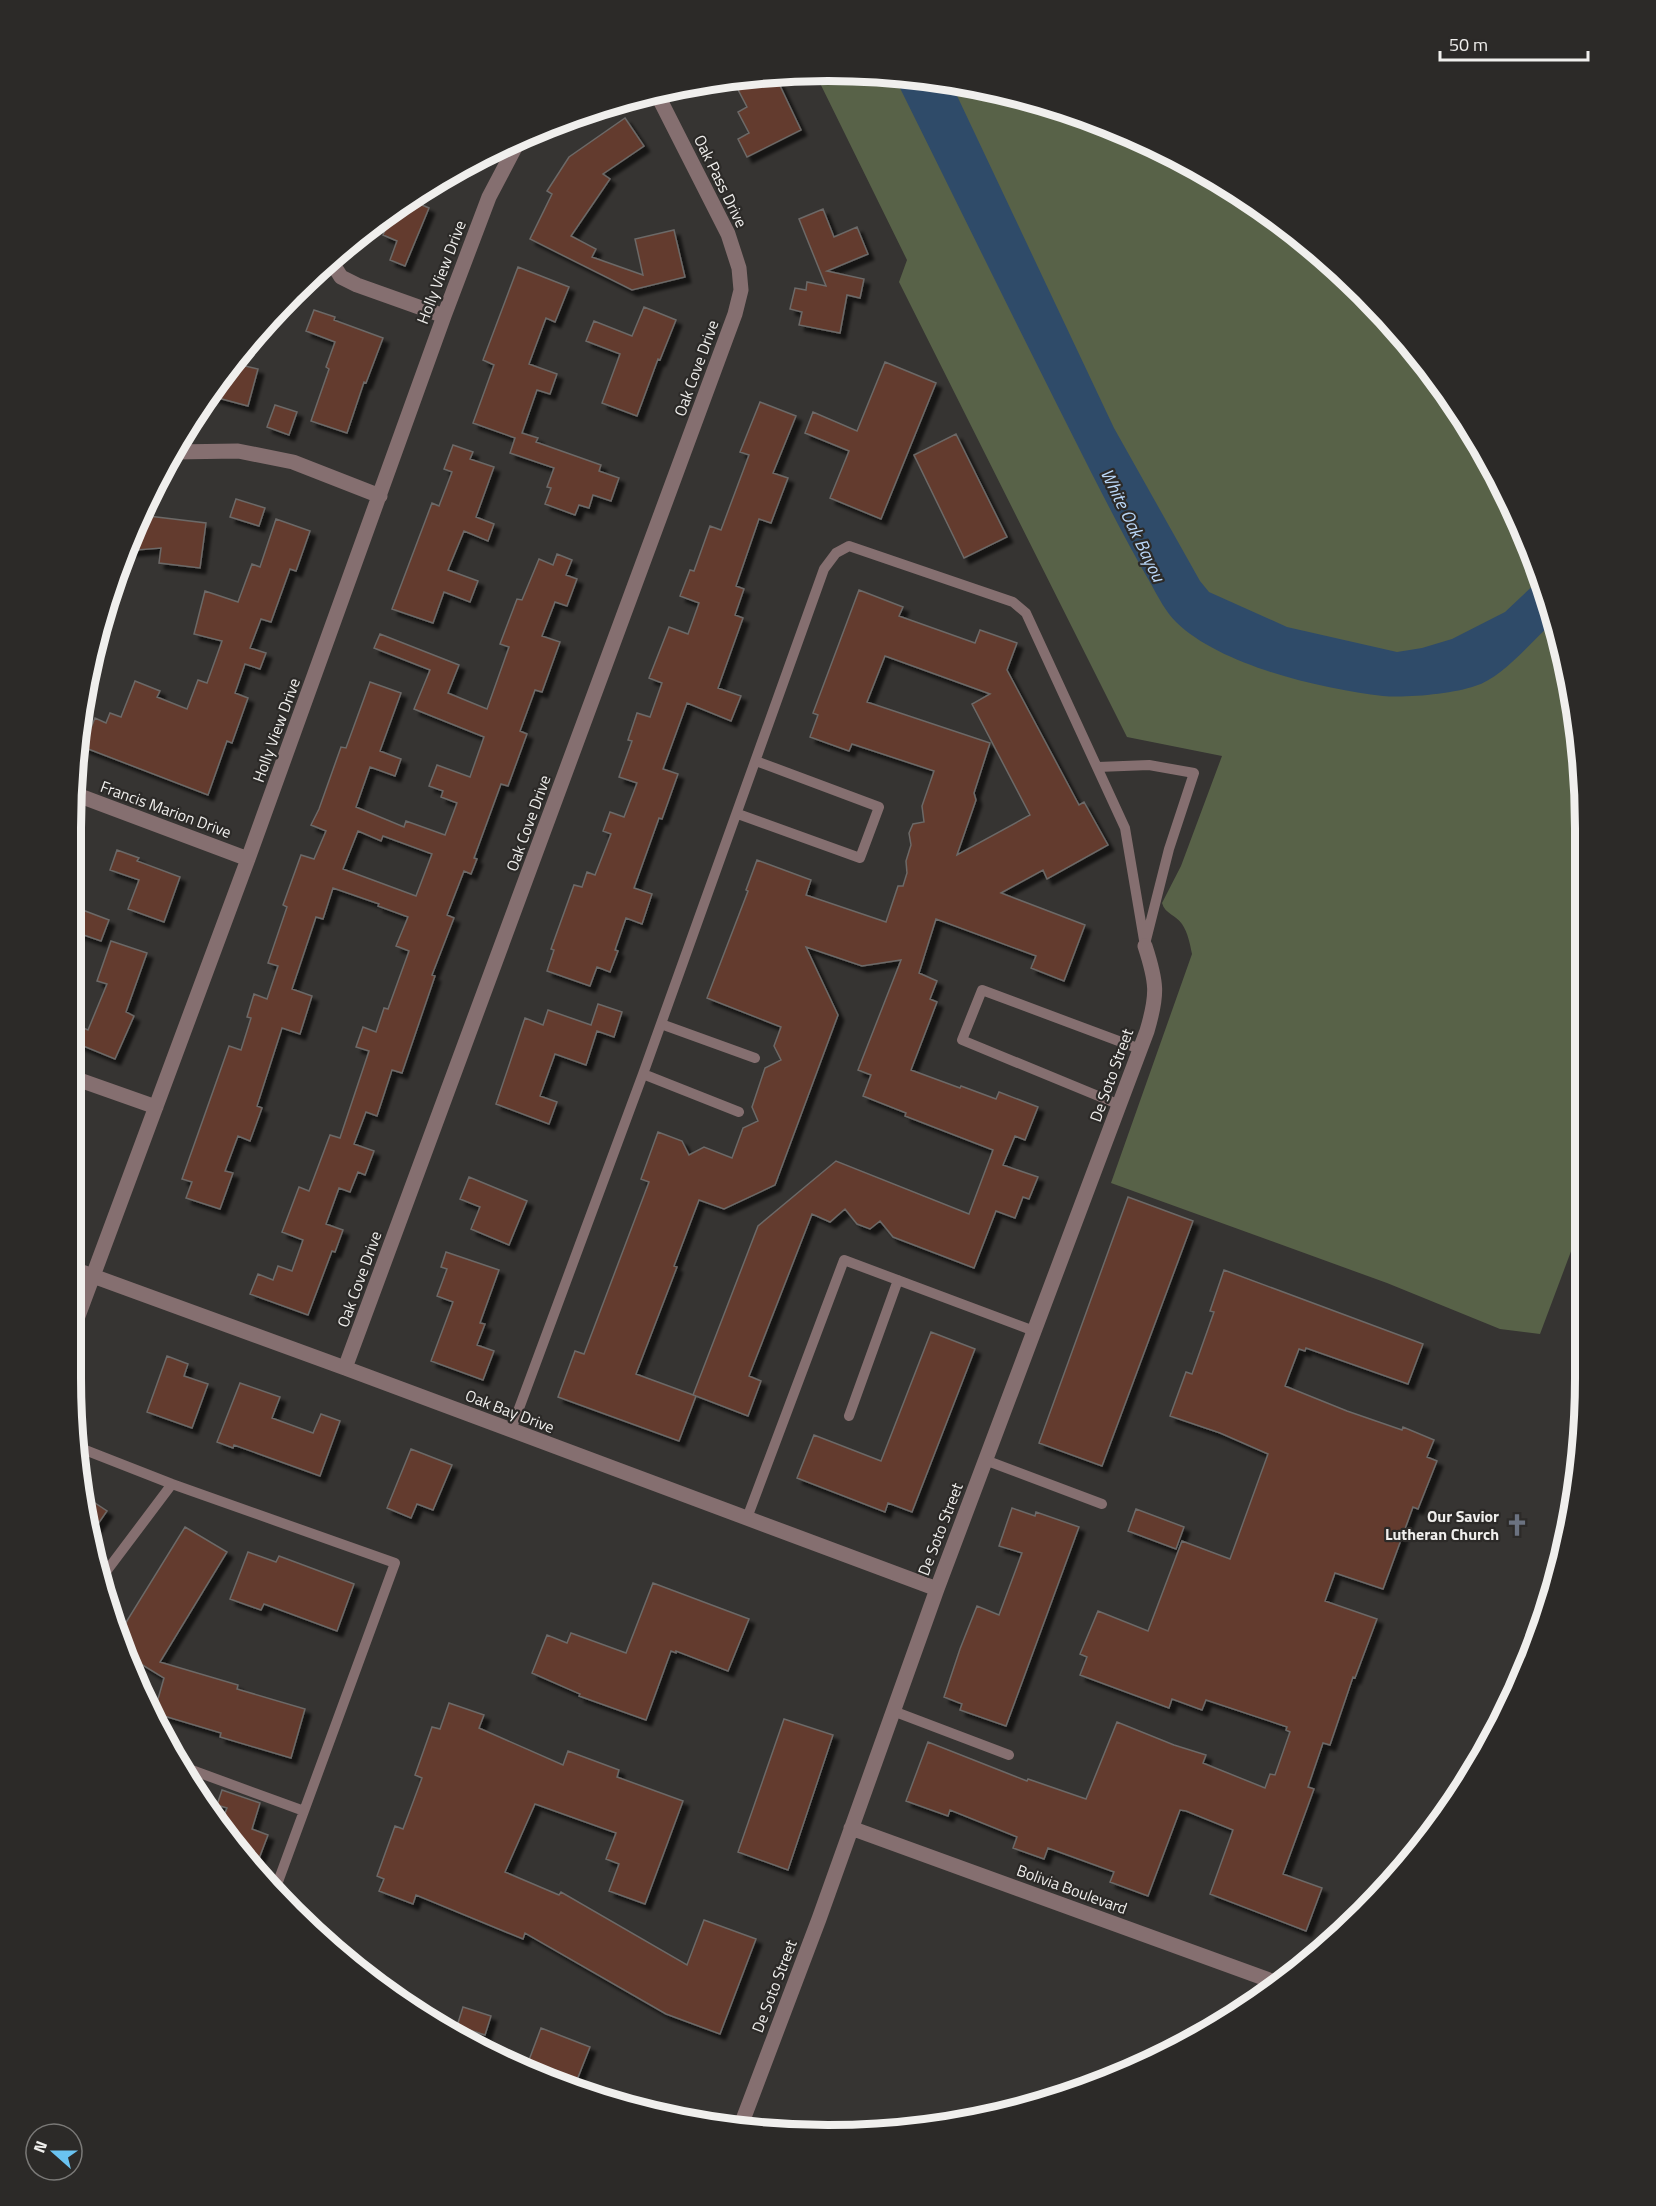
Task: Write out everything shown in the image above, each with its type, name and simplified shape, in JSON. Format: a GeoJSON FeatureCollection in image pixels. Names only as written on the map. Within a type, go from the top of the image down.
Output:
{"type":"FeatureCollection","features":[{"type":"Feature","properties":{"kind":"street","name":"Oak Pass Drive"},"geometry":{"type":"LineString","coordinates":[[660,100],[728,234],[739,268],[741,290]]}},
{"type":"Feature","properties":{"kind":"street","name":"Holly View Drive"},"geometry":{"type":"LineString","coordinates":[[81,1307],[248,859],[444,316],[489,197],[513,151]]}},
{"type":"Feature","properties":{"kind":"street"},"geometry":{"type":"LineString","coordinates":[[334,267],[341,277],[357,285],[444,316]]}},
{"type":"Feature","properties":{"kind":"street","name":"Oak Cove Drive"},"geometry":{"type":"LineString","coordinates":[[345,1368],[735,314],[741,290]]}},
{"type":"Feature","properties":{"kind":"street"},"geometry":{"type":"LineString","coordinates":[[182,452],[238,451],[293,462],[380,496]]}},
{"type":"Feature","properties":{"kind":"street","name":"Francis Marion Drive"},"geometry":{"type":"LineString","coordinates":[[82,797],[248,859]]}},
{"type":"Feature","properties":{"kind":"street","name":"De Soto Street"},"geometry":{"type":"LineString","coordinates":[[743,2120],[937,1589],[1140,1049],[1154,1007],[1156,977],[1145,946]]}},
{"type":"Feature","properties":{"kind":"street"},"geometry":{"type":"LineString","coordinates":[[81,1081],[156,1107]]}},
{"type":"Feature","properties":{"kind":"street","name":"Oak Bay Drive"},"geometry":{"type":"LineString","coordinates":[[81,1272],[937,1589]]}},
{"type":"Feature","properties":{"kind":"street","name":"Bolivia Boulevard"},"geometry":{"type":"LineString","coordinates":[[851,1828],[1270,1980]]}},
{"type":"Feature","properties":{"kind":"lane"},"geometry":{"type":"LineString","coordinates":[[511,1430],[738,814],[824,569],[837,553],[849,546],[1013,602],[1026,613],[1125,828],[1145,946]]}},
{"type":"Feature","properties":{"kind":"lane"},"geometry":{"type":"LineString","coordinates":[[738,814],[860,858],[879,807],[756,761]]}},
{"type":"Feature","properties":{"kind":"lane"},"geometry":{"type":"LineString","coordinates":[[1098,766],[1149,765],[1194,772],[1169,849],[1145,946]]}},
{"type":"Feature","properties":{"kind":"lane"},"geometry":{"type":"LineString","coordinates":[[1120,1105],[962,1040],[982,990],[1140,1049]]}},
{"type":"Feature","properties":{"kind":"lane"},"geometry":{"type":"LineString","coordinates":[[661,1024],[755,1058]]}},
{"type":"Feature","properties":{"kind":"lane"},"geometry":{"type":"LineString","coordinates":[[643,1074],[739,1112]]}},
{"type":"Feature","properties":{"kind":"lane"},"geometry":{"type":"LineString","coordinates":[[747,1518],[844,1260],[1034,1331]]}},
{"type":"Feature","properties":{"kind":"lane"},"geometry":{"type":"LineString","coordinates":[[849,1416],[898,1280]]}},
{"type":"Feature","properties":{"kind":"lane"},"geometry":{"type":"LineString","coordinates":[[85,1450],[172,1484],[395,1563],[278,1883]]}},
{"type":"Feature","properties":{"kind":"lane"},"geometry":{"type":"LineString","coordinates":[[985,1460],[1102,1504]]}},
{"type":"Feature","properties":{"kind":"lane"},"geometry":{"type":"LineString","coordinates":[[106,1571],[172,1484]]}},
{"type":"Feature","properties":{"kind":"lane"},"geometry":{"type":"LineString","coordinates":[[893,1712],[1009,1755]]}},
{"type":"Feature","properties":{"kind":"lane"},"geometry":{"type":"LineString","coordinates":[[193,1770],[304,1811]]}},
{"type":"Feature","properties":{"kind":"green space"},"geometry":{"type":"Polygon","coordinates":[[[819,81],[926,87],[1021,106],[1114,138],[1202,181],[1283,235],[1321,266],[1356,300],[1390,335],[1421,373],[1475,454],[1518,542],[1550,635],[1569,730],[1573,779],[1575,1241],[1540,1334],[1500,1329],[1387,1283],[1111,1183],[1192,954],[1184,927],[1162,903],[1181,866],[1222,756],[1127,737],[899,282],[907,260],[819,81]]]}},
{"type":"Feature","properties":{"kind":"water","name":"White Oak Bayou"},"geometry":{"type":"Polygon","coordinates":[[[898,85],[955,92],[1114,428],[1200,581],[1209,592],[1287,627],[1397,652],[1422,648],[1452,639],[1505,612],[1534,585],[1548,627],[1505,668],[1485,682],[1466,689],[1416,696],[1383,696],[1331,688],[1274,673],[1219,651],[1195,638],[1176,622],[1159,599],[1106,502],[898,85]]]}},
{"type":"Feature","properties":{"kind":"building"},"geometry":{"type":"Polygon","coordinates":[[[779,83],[801,130],[747,157],[738,139],[749,133],[738,112],[747,107],[736,86],[779,83]]]}},
{"type":"Feature","properties":{"kind":"building"},"geometry":{"type":"Polygon","coordinates":[[[625,118],[644,146],[603,174],[610,179],[571,236],[596,249],[592,257],[643,275],[635,239],[674,230],[685,277],[632,290],[530,239],[552,194],[547,191],[569,157],[625,118]]]}},
{"type":"Feature","properties":{"kind":"building"},"geometry":{"type":"Polygon","coordinates":[[[419,204],[429,208],[405,266],[390,260],[397,241],[383,235],[387,225],[419,204]]]}},
{"type":"Feature","properties":{"kind":"building"},"geometry":{"type":"Polygon","coordinates":[[[823,209],[834,237],[857,227],[868,254],[827,271],[864,279],[860,298],[847,295],[840,333],[799,325],[802,312],[790,309],[795,288],[806,290],[807,282],[826,286],[799,219],[823,209]]]}},
{"type":"Feature","properties":{"kind":"building"},"geometry":{"type":"Polygon","coordinates":[[[518,267],[569,287],[555,322],[546,318],[529,364],[557,374],[550,394],[537,390],[522,433],[538,438],[536,442],[601,465],[599,471],[619,478],[611,501],[593,495],[589,508],[579,505],[575,515],[545,504],[551,488],[547,487],[554,468],[510,453],[515,438],[473,423],[494,365],[483,360],[518,267]]]}},
{"type":"Feature","properties":{"kind":"building"},"geometry":{"type":"Polygon","coordinates":[[[644,307],[676,320],[660,360],[658,359],[637,416],[602,403],[620,354],[586,341],[594,321],[632,336],[644,307]]]}},
{"type":"Feature","properties":{"kind":"building"},"geometry":{"type":"Polygon","coordinates":[[[314,310],[383,338],[366,383],[364,382],[347,433],[311,421],[329,369],[326,367],[335,342],[306,331],[314,310]]]}},
{"type":"Feature","properties":{"kind":"building"},"geometry":{"type":"Polygon","coordinates":[[[885,362],[936,383],[881,519],[830,498],[849,451],[805,433],[813,412],[857,431],[885,362]]]}},
{"type":"Feature","properties":{"kind":"building"},"geometry":{"type":"Polygon","coordinates":[[[241,365],[258,369],[248,406],[218,398],[241,365]]]}},
{"type":"Feature","properties":{"kind":"building"},"geometry":{"type":"Polygon","coordinates":[[[760,402],[796,416],[773,473],[788,478],[771,523],[759,519],[736,586],[744,589],[735,615],[743,618],[718,688],[741,696],[731,721],[687,703],[663,769],[678,774],[662,819],[659,818],[634,888],[652,894],[642,924],[626,918],[610,972],[597,967],[590,986],[547,971],[554,950],[551,949],[574,885],[582,887],[587,872],[595,875],[611,834],[603,831],[610,812],[624,817],[637,783],[619,777],[632,741],[628,740],[637,713],[650,717],[662,683],[649,678],[669,627],[688,634],[699,603],[680,596],[690,570],[694,571],[710,526],[721,530],[749,455],[740,452],[760,402]]]}},
{"type":"Feature","properties":{"kind":"building"},"geometry":{"type":"Polygon","coordinates":[[[275,405],[297,412],[289,435],[267,427],[275,405]]]}},
{"type":"Feature","properties":{"kind":"building"},"geometry":{"type":"Polygon","coordinates":[[[956,434],[1007,537],[964,558],[914,455],[956,434]]]}},
{"type":"Feature","properties":{"kind":"building"},"geometry":{"type":"Polygon","coordinates":[[[453,445],[473,452],[470,459],[494,467],[476,517],[494,524],[488,541],[464,531],[448,570],[478,581],[470,602],[444,592],[433,623],[392,609],[432,503],[439,506],[452,472],[444,469],[453,445]]]}},
{"type":"Feature","properties":{"kind":"building"},"geometry":{"type":"Polygon","coordinates":[[[236,499],[265,508],[259,526],[230,517],[236,499]]]}},
{"type":"Feature","properties":{"kind":"building"},"geometry":{"type":"Polygon","coordinates":[[[150,516],[206,523],[200,568],[159,563],[161,548],[135,550],[150,516]]]}},
{"type":"Feature","properties":{"kind":"building"},"geometry":{"type":"Polygon","coordinates":[[[276,519],[310,531],[296,571],[290,569],[271,622],[261,619],[250,648],[266,653],[260,669],[245,664],[235,693],[248,698],[232,743],[227,741],[208,795],[86,748],[86,739],[95,718],[106,723],[110,713],[121,717],[135,681],[160,691],[157,697],[187,709],[198,680],[207,683],[222,641],[194,634],[205,591],[238,602],[252,564],[260,567],[276,519]]]}},
{"type":"Feature","properties":{"kind":"building"},"geometry":{"type":"Polygon","coordinates":[[[557,554],[572,560],[566,575],[577,579],[567,606],[555,602],[542,636],[560,642],[542,692],[535,690],[520,731],[527,734],[508,786],[501,784],[474,858],[477,859],[471,874],[464,871],[447,915],[454,918],[432,975],[435,976],[402,1073],[392,1070],[377,1116],[366,1112],[354,1144],[374,1151],[365,1175],[358,1172],[350,1192],[339,1188],[326,1224],[343,1230],[335,1252],[332,1251],[308,1315],[250,1294],[258,1274],[273,1280],[278,1266],[292,1271],[303,1240],[282,1232],[299,1187],[309,1191],[330,1135],[340,1138],[369,1051],[356,1047],[363,1027],[376,1032],[384,1008],[388,1009],[409,951],[396,946],[408,917],[333,888],[323,919],[316,917],[292,989],[312,996],[300,1034],[282,1028],[257,1106],[262,1108],[250,1141],[238,1136],[225,1171],[233,1173],[220,1209],[186,1198],[192,1182],[182,1179],[229,1046],[241,1050],[251,1018],[247,1017],[254,994],[267,999],[278,966],[268,963],[287,907],[283,905],[301,855],[314,859],[326,831],[311,825],[341,747],[346,748],[370,682],[401,693],[380,751],[401,759],[395,776],[370,767],[356,807],[404,827],[406,821],[445,835],[457,803],[441,797],[443,791],[429,786],[437,765],[470,777],[484,737],[414,709],[430,670],[374,648],[380,634],[459,665],[448,693],[487,709],[509,647],[500,644],[517,599],[522,600],[539,559],[553,565],[557,554]],[[358,831],[343,869],[416,896],[432,854],[383,836],[381,841],[358,831]]]}},
{"type":"Feature","properties":{"kind":"building"},"geometry":{"type":"Polygon","coordinates":[[[859,590],[903,607],[899,616],[975,643],[980,630],[1017,643],[1007,670],[1079,805],[1084,802],[1108,845],[1047,879],[1043,870],[1001,893],[1085,925],[1064,981],[1031,968],[1036,956],[936,919],[919,973],[937,981],[930,999],[937,1002],[911,1070],[996,1099],[999,1092],[1038,1107],[1025,1140],[1015,1136],[1003,1165],[1038,1177],[1029,1199],[1023,1197],[1015,1218],[996,1211],[974,1268],[893,1237],[880,1221],[870,1229],[857,1224],[845,1209],[830,1222],[812,1214],[749,1376],[761,1381],[748,1416],[696,1396],[679,1441],[558,1397],[575,1351],[584,1354],[649,1182],[641,1179],[658,1132],[682,1141],[689,1155],[704,1147],[732,1158],[743,1128],[758,1121],[752,1107],[765,1068],[781,1060],[774,1046],[781,1027],[707,998],[748,891],[746,890],[757,860],[811,880],[806,895],[886,922],[898,886],[903,886],[907,873],[906,861],[911,845],[909,833],[913,824],[924,822],[922,806],[934,771],[852,744],[849,751],[810,737],[818,715],[813,713],[859,590]],[[885,656],[867,702],[990,743],[974,793],[976,800],[957,855],[1030,815],[972,704],[990,694],[885,656]],[[806,947],[838,1015],[775,1185],[724,1209],[699,1200],[674,1266],[677,1267],[636,1374],[693,1395],[758,1226],[836,1161],[969,1214],[993,1150],[905,1116],[906,1113],[863,1096],[871,1075],[858,1070],[901,960],[862,966],[806,947]]]}},
{"type":"Feature","properties":{"kind":"building"},"geometry":{"type":"Polygon","coordinates":[[[117,850],[139,858],[137,861],[180,877],[164,922],[128,909],[139,880],[110,870],[117,850]]]}},
{"type":"Feature","properties":{"kind":"building"},"geometry":{"type":"Polygon","coordinates":[[[81,909],[109,920],[101,941],[81,934],[81,909]]]}},
{"type":"Feature","properties":{"kind":"building"},"geometry":{"type":"Polygon","coordinates":[[[111,941],[147,953],[126,1012],[134,1016],[115,1059],[81,1045],[81,1027],[88,1030],[107,984],[97,981],[111,941]]]}},
{"type":"Feature","properties":{"kind":"building"},"geometry":{"type":"Polygon","coordinates":[[[598,1004],[622,1012],[614,1037],[597,1031],[586,1065],[555,1054],[540,1096],[557,1102],[549,1124],[496,1104],[525,1018],[543,1025],[548,1010],[591,1025],[598,1004]]]}},
{"type":"Feature","properties":{"kind":"building"},"geometry":{"type":"Polygon","coordinates":[[[469,1177],[527,1201],[509,1245],[471,1229],[480,1207],[460,1199],[469,1177]]]}},
{"type":"Feature","properties":{"kind":"building"},"geometry":{"type":"Polygon","coordinates":[[[1128,1197],[1193,1221],[1102,1466],[1039,1443],[1128,1197]]]}},
{"type":"Feature","properties":{"kind":"building"},"geometry":{"type":"Polygon","coordinates":[[[446,1252],[499,1270],[480,1323],[485,1324],[477,1345],[494,1351],[483,1380],[431,1361],[453,1302],[437,1296],[447,1269],[441,1267],[446,1252]]]}},
{"type":"Feature","properties":{"kind":"building"},"geometry":{"type":"Polygon","coordinates":[[[1224,1270],[1423,1344],[1408,1384],[1306,1348],[1305,1351],[1299,1349],[1285,1386],[1347,1411],[1402,1430],[1403,1427],[1434,1440],[1427,1457],[1437,1461],[1418,1509],[1413,1507],[1383,1589],[1335,1573],[1325,1601],[1377,1619],[1355,1678],[1353,1677],[1330,1745],[1323,1743],[1308,1787],[1314,1789],[1283,1874],[1322,1888],[1306,1931],[1210,1894],[1233,1830],[1186,1811],[1180,1810],[1148,1896],[1110,1882],[1114,1872],[1048,1848],[1044,1859],[1013,1848],[1017,1837],[950,1810],[948,1816],[906,1801],[928,1742],[1027,1781],[1028,1779],[1086,1799],[1117,1722],[1206,1755],[1203,1763],[1265,1788],[1270,1774],[1275,1775],[1290,1732],[1286,1730],[1287,1727],[1206,1700],[1202,1710],[1172,1699],[1169,1708],[1080,1675],[1087,1657],[1080,1654],[1098,1611],[1148,1631],[1182,1541],[1230,1559],[1268,1454],[1220,1433],[1170,1416],[1186,1372],[1192,1374],[1214,1312],[1210,1311],[1224,1270]]]}},
{"type":"Feature","properties":{"kind":"building"},"geometry":{"type":"Polygon","coordinates":[[[931,1332],[975,1349],[912,1512],[888,1503],[885,1512],[797,1478],[814,1435],[881,1461],[931,1332]]]}},
{"type":"Feature","properties":{"kind":"building"},"geometry":{"type":"Polygon","coordinates":[[[167,1356],[188,1364],[184,1376],[208,1384],[192,1428],[147,1412],[167,1356]]]}},
{"type":"Feature","properties":{"kind":"building"},"geometry":{"type":"Polygon","coordinates":[[[240,1383],[280,1397],[272,1418],[313,1433],[321,1414],[340,1421],[320,1476],[234,1445],[233,1448],[217,1442],[240,1383]]]}},
{"type":"Feature","properties":{"kind":"building"},"geometry":{"type":"Polygon","coordinates":[[[411,1449],[452,1465],[433,1510],[417,1504],[411,1518],[387,1508],[411,1449]]]}},
{"type":"Feature","properties":{"kind":"building"},"geometry":{"type":"Polygon","coordinates":[[[91,1500],[107,1511],[96,1527],[91,1500]]]}},
{"type":"Feature","properties":{"kind":"building"},"geometry":{"type":"Polygon","coordinates":[[[1012,1508],[1035,1516],[1036,1512],[1079,1527],[1006,1726],[960,1710],[962,1704],[944,1697],[977,1606],[999,1615],[1022,1553],[999,1546],[1012,1508]]]}},
{"type":"Feature","properties":{"kind":"building"},"geometry":{"type":"Polygon","coordinates":[[[1136,1509],[1184,1527],[1176,1549],[1128,1531],[1136,1509]]]}},
{"type":"Feature","properties":{"kind":"building"},"geometry":{"type":"Polygon","coordinates":[[[185,1527],[227,1552],[160,1662],[238,1685],[237,1689],[305,1709],[291,1758],[220,1737],[221,1733],[162,1715],[156,1705],[164,1678],[137,1662],[124,1626],[185,1527]]]}},
{"type":"Feature","properties":{"kind":"building"},"geometry":{"type":"Polygon","coordinates":[[[248,1552],[276,1562],[279,1556],[354,1584],[337,1631],[264,1604],[261,1610],[230,1599],[248,1552]]]}},
{"type":"Feature","properties":{"kind":"building"},"geometry":{"type":"Polygon","coordinates":[[[653,1583],[749,1619],[728,1671],[671,1651],[646,1720],[579,1696],[580,1694],[532,1673],[547,1635],[567,1643],[571,1633],[626,1653],[653,1583]]]}},
{"type":"Feature","properties":{"kind":"building"},"geometry":{"type":"Polygon","coordinates":[[[449,1703],[484,1715],[479,1728],[563,1765],[568,1751],[619,1770],[617,1777],[683,1801],[645,1904],[609,1891],[619,1864],[606,1859],[616,1833],[535,1804],[505,1872],[559,1895],[561,1892],[687,1965],[704,1920],[756,1939],[720,2034],[666,2014],[525,1933],[523,1939],[416,1895],[413,1904],[379,1891],[384,1879],[377,1876],[395,1826],[403,1829],[422,1778],[415,1775],[432,1727],[440,1729],[449,1703]]]}},
{"type":"Feature","properties":{"kind":"building"},"geometry":{"type":"Polygon","coordinates":[[[784,1719],[833,1735],[788,1870],[738,1852],[784,1719]]]}},
{"type":"Feature","properties":{"kind":"building"},"geometry":{"type":"Polygon","coordinates":[[[222,1790],[260,1803],[252,1829],[268,1835],[258,1861],[224,1817],[227,1808],[217,1805],[222,1790]]]}},
{"type":"Feature","properties":{"kind":"building"},"geometry":{"type":"Polygon","coordinates":[[[463,2007],[491,2016],[485,2035],[457,2026],[463,2007]]]}},
{"type":"Feature","properties":{"kind":"building"},"geometry":{"type":"Polygon","coordinates":[[[541,2028],[590,2047],[577,2081],[528,2062],[541,2028]]]}},
{"type":"Feature","properties":{"kind":"place","name":"Our Savior Lutheran Church"},"geometry":{"type":"Point","coordinates":[1517,1525]}}]}
